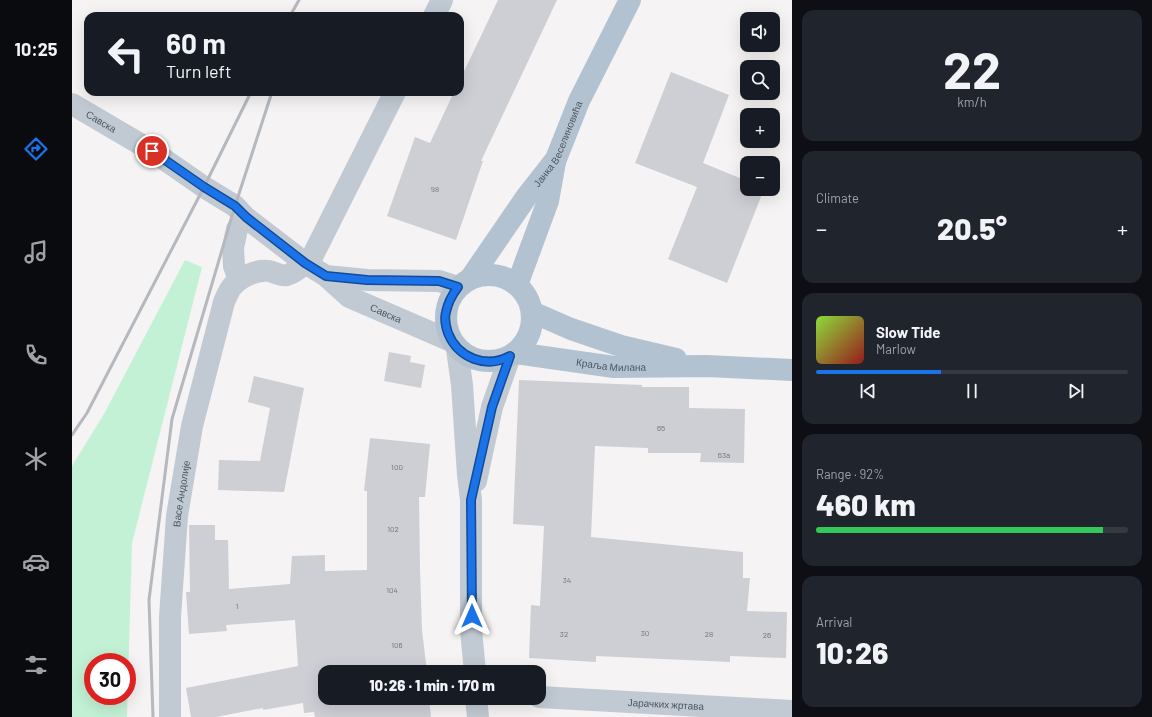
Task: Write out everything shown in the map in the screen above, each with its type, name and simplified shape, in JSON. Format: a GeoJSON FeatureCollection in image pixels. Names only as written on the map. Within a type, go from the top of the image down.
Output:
{"type":"FeatureCollection","features":[{"type":"Feature","properties":{"kind":"main road","name":"Јанка Веселиновића"},"geometry":{"type":"LineString","coordinates":[[464,283],[527,196],[556,159],[579,101],[630,0]]}},
{"type":"Feature","properties":{"kind":"main road"},"geometry":{"type":"LineString","coordinates":[[516,285],[548,201],[556,159]]}},
{"type":"Feature","properties":{"kind":"main road"},"geometry":{"type":"LineString","coordinates":[[482,275],[494,275],[506,278],[516,285],[524,293],[529,302],[532,316],[531,330],[525,343],[513,355],[492,362],[479,361],[467,356],[454,345],[446,327],[445,313],[450,299],[464,283],[482,275]]}},
{"type":"Feature","properties":{"kind":"main road","name":"Краља Милана"},"geometry":{"type":"LineString","coordinates":[[532,312],[571,329],[621,346],[707,366]]}},
{"type":"Feature","properties":{"kind":"main road","name":"Краља Милана"},"geometry":{"type":"LineString","coordinates":[[513,355],[614,367],[651,368],[707,366],[792,370]]}},
{"type":"Feature","properties":{"kind":"street"},"geometry":{"type":"LineString","coordinates":[[436,12],[442,0]]}},
{"type":"Feature","properties":{"kind":"street"},"geometry":{"type":"LineString","coordinates":[[313,268],[393,96]]}},
{"type":"Feature","properties":{"kind":"street","name":"Савска"},"geometry":{"type":"LineString","coordinates":[[72,104],[152,151],[204,187],[235,206],[246,217],[313,268],[348,297],[454,345]]}},
{"type":"Feature","properties":{"kind":"street"},"geometry":{"type":"LineString","coordinates":[[246,217],[237,228],[233,248],[234,266],[239,279],[263,271],[271,271],[279,275],[286,276],[294,272],[313,268],[367,280],[439,281],[464,283]]}},
{"type":"Feature","properties":{"kind":"street","name":"Васе Андолије"},"geometry":{"type":"LineString","coordinates":[[170,717],[170,617],[177,516],[192,426],[224,302],[230,289],[239,279]]}},
{"type":"Feature","properties":{"kind":"street"},"geometry":{"type":"LineString","coordinates":[[454,345],[462,385],[471,500],[474,665]]}},
{"type":"Feature","properties":{"kind":"street"},"geometry":{"type":"LineString","coordinates":[[471,500],[492,407],[513,355]]}},
{"type":"Feature","properties":{"kind":"street","name":"Јарачких жртава"},"geometry":{"type":"LineString","coordinates":[[546,697],[792,711]]}},
{"type":"Feature","properties":{"kind":"street"},"geometry":{"type":"LineString","coordinates":[[477,705],[478,717]]}},
{"type":"Feature","properties":{"kind":"green space"},"geometry":{"type":"Polygon","coordinates":[[[185,260],[202,267],[132,543],[129,653],[84,653],[84,705],[127,705],[127,717],[72,717],[72,466],[104,414],[185,260]]]}},
{"type":"Feature","properties":{"kind":"building"},"geometry":{"type":"Polygon","coordinates":[[[498,0],[557,0],[481,161],[483,161],[456,240],[387,216],[415,137],[430,143],[452,96],[464,96],[464,72],[498,0]]]}},
{"type":"Feature","properties":{"kind":"building"},"geometry":{"type":"Polygon","coordinates":[[[671,72],[729,95],[703,163],[740,178],[740,196],[761,196],[727,283],[668,259],[697,187],[635,163],[671,72]]]}},
{"type":"Feature","properties":{"kind":"building"},"geometry":{"type":"Polygon","coordinates":[[[389,352],[411,356],[410,362],[425,365],[421,388],[384,381],[389,352]]]}},
{"type":"Feature","properties":{"kind":"building"},"geometry":{"type":"Polygon","coordinates":[[[254,376],[304,388],[284,492],[218,490],[219,460],[260,461],[270,408],[248,402],[254,376]]]}},
{"type":"Feature","properties":{"kind":"building"},"geometry":{"type":"Polygon","coordinates":[[[519,380],[642,385],[642,387],[689,387],[689,408],[745,409],[744,463],[700,462],[701,453],[648,453],[648,448],[595,446],[591,537],[743,552],[743,578],[750,578],[747,611],[787,612],[786,658],[730,656],[730,662],[596,656],[596,662],[529,658],[531,605],[540,606],[544,526],[513,524],[519,380]]]}},
{"type":"Feature","properties":{"kind":"building"},"geometry":{"type":"Polygon","coordinates":[[[370,438],[430,444],[425,497],[419,497],[422,630],[426,665],[318,665],[318,705],[430,705],[431,717],[315,717],[314,712],[304,713],[303,703],[263,710],[263,708],[216,717],[191,717],[186,688],[298,666],[295,620],[226,625],[227,631],[189,634],[186,592],[190,592],[189,525],[215,525],[215,540],[228,540],[229,589],[290,584],[292,556],[325,555],[325,571],[367,570],[367,491],[364,491],[370,438]]]}},
{"type":"Feature","properties":{"kind":"railway"},"geometry":{"type":"LineString","coordinates":[[292,12],[299,0]]}},
{"type":"Feature","properties":{"kind":"railway"},"geometry":{"type":"LineString","coordinates":[[72,435],[87,413],[204,187],[249,96]]}},
{"type":"Feature","properties":{"kind":"railway"},"geometry":{"type":"LineString","coordinates":[[153,717],[149,600],[172,419],[235,206],[271,96]]}},
{"type":"Feature","properties":{"kind":"route"},"geometry":{"type":"LineString","coordinates":[[152,151],[204,187],[235,206],[246,217],[305,263],[326,276],[367,280],[439,281],[458,287],[450,299],[445,313],[446,327],[451,341],[457,349],[467,356],[479,361],[492,362],[510,356],[492,407],[471,500],[472,616]]}}]}
